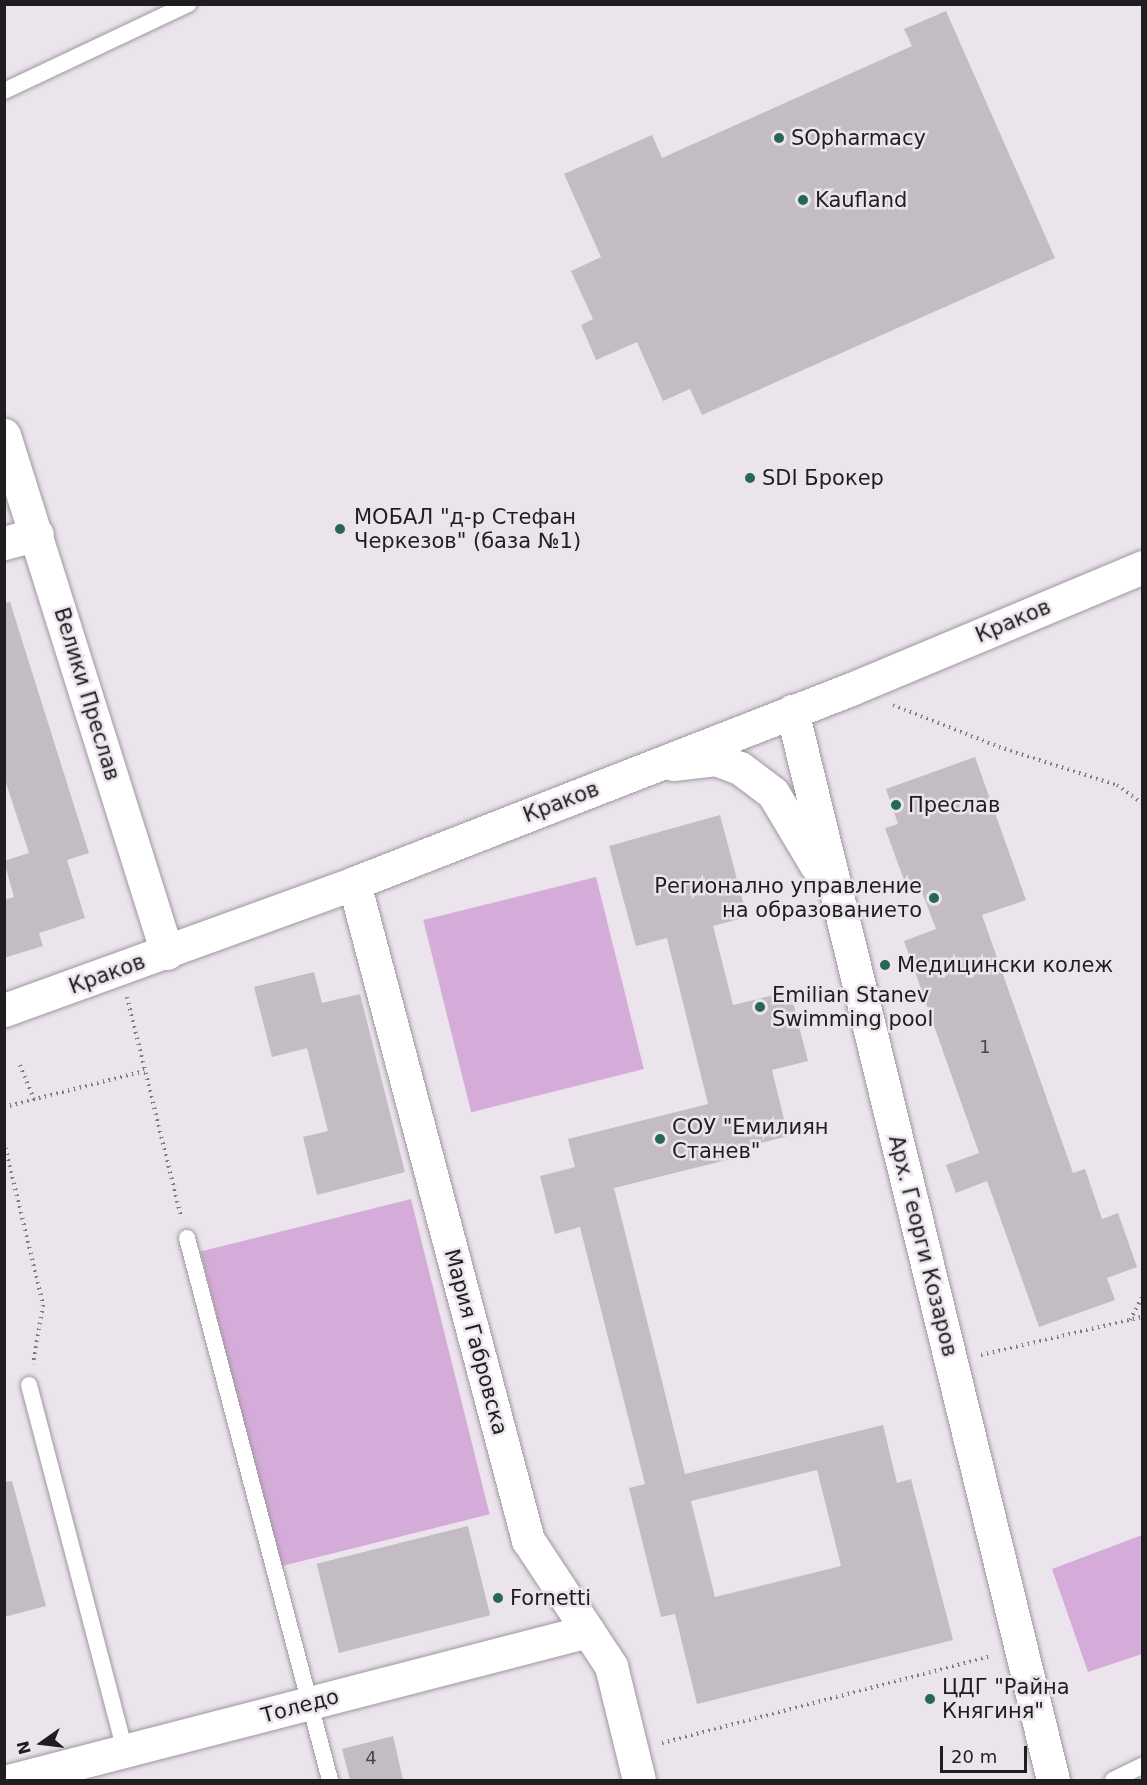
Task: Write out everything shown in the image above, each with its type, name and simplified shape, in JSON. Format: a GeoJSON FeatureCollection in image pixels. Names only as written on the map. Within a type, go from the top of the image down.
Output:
{"type":"FeatureCollection","features":[{"type":"Feature","properties":{"kind":"street","name":"Велики Преслав"},"geometry":{"type":"LineString","coordinates":[[4,435],[167,952]]}},
{"type":"Feature","properties":{"kind":"street"},"geometry":{"type":"LineString","coordinates":[[4,543],[37,534]]}},
{"type":"Feature","properties":{"kind":"street","name":"Краков"},"geometry":{"type":"LineString","coordinates":[[1113,580],[1143,557]]}},
{"type":"Feature","properties":{"kind":"street","name":"Краков"},"geometry":{"type":"LineString","coordinates":[[4,1010],[121,970],[354,884],[851,689],[1143,567]]}},
{"type":"Feature","properties":{"kind":"street","name":"Арх. Георги Козаров"},"geometry":{"type":"LineString","coordinates":[[792,711],[1053,1780]]}},
{"type":"Feature","properties":{"kind":"street"},"geometry":{"type":"LineString","coordinates":[[650,767],[716,759],[740,768],[773,794],[797,827],[842,917]]}},
{"type":"Feature","properties":{"kind":"street","name":"Мария Габровска"},"geometry":{"type":"LineString","coordinates":[[354,884],[528,1540],[611,1666],[636,1765]]}},
{"type":"Feature","properties":{"kind":"street","name":"Толедо"},"geometry":{"type":"LineString","coordinates":[[12,1780],[119,1766],[309,1704],[588,1631]]}},
{"type":"Feature","properties":{"kind":"lane"},"geometry":{"type":"LineString","coordinates":[[4,91],[188,4]]}},
{"type":"Feature","properties":{"kind":"lane"},"geometry":{"type":"LineString","coordinates":[[186,1238],[330,1780]]}},
{"type":"Feature","properties":{"kind":"lane"},"geometry":{"type":"LineString","coordinates":[[29,1385],[119,1766]]}},
{"type":"Feature","properties":{"kind":"lane"},"geometry":{"type":"LineString","coordinates":[[1113,1780],[1143,1766]]}},
{"type":"Feature","properties":{"kind":"path"},"geometry":{"type":"LineString","coordinates":[[851,689],[999,747],[1117,785],[1143,803]]}},
{"type":"Feature","properties":{"kind":"path"},"geometry":{"type":"LineString","coordinates":[[121,970],[186,1238]]}},
{"type":"Feature","properties":{"kind":"path"},"geometry":{"type":"LineString","coordinates":[[20,1065],[34,1100]]}},
{"type":"Feature","properties":{"kind":"path"},"geometry":{"type":"LineString","coordinates":[[4,1107],[144,1071]]}},
{"type":"Feature","properties":{"kind":"path"},"geometry":{"type":"LineString","coordinates":[[4,1142],[44,1305],[29,1385]]}},
{"type":"Feature","properties":{"kind":"path"},"geometry":{"type":"LineString","coordinates":[[1131,1320],[1143,1297]]}},
{"type":"Feature","properties":{"kind":"path"},"geometry":{"type":"LineString","coordinates":[[951,1362],[1143,1317]]}},
{"type":"Feature","properties":{"kind":"path"},"geometry":{"type":"LineString","coordinates":[[636,1765],[1021,1648]]}},
{"type":"Feature","properties":{"kind":"shaded area"},"geometry":{"type":"Polygon","coordinates":[[[596,877],[644,1069],[471,1112],[423,920],[596,877]]]}},
{"type":"Feature","properties":{"kind":"shaded area"},"geometry":{"type":"Polygon","coordinates":[[[411,1199],[490,1514],[279,1567],[200,1251],[411,1199]]]}},
{"type":"Feature","properties":{"kind":"shaded area"},"geometry":{"type":"Polygon","coordinates":[[[1142,1535],[1142,1654],[1088,1672],[1052,1569],[1142,1535]]]}},
{"type":"Feature","properties":{"kind":"building","name":"Kaufland"},"geometry":{"type":"Polygon","coordinates":[[[946,11],[1055,258],[702,415],[690,389],[663,401],[637,342],[596,360],[581,325],[593,319],[571,271],[601,257],[564,174],[652,135],[662,158],[912,46],[904,29],[946,11]]]}},
{"type":"Feature","properties":{"kind":"building"},"geometry":{"type":"Polygon","coordinates":[[[10,602],[89,853],[67,860],[85,918],[39,933],[43,946],[4,958],[4,900],[14,897],[4,861],[29,853],[4,777],[4,603],[10,602]]]}},
{"type":"Feature","properties":{"kind":"building"},"geometry":{"type":"Polygon","coordinates":[[[975,757],[1026,900],[982,915],[1073,1173],[1085,1169],[1102,1219],[1118,1213],[1137,1267],[1107,1278],[1115,1300],[1039,1327],[987,1181],[956,1193],[946,1165],[979,1153],[904,941],[936,929],[920,887],[908,891],[885,828],[898,824],[886,789],[975,757]]]}},
{"type":"Feature","properties":{"kind":"building"},"geometry":{"type":"Polygon","coordinates":[[[720,815],[747,917],[713,926],[733,1005],[790,991],[808,1061],[772,1070],[788,1136],[737,1149],[739,1157],[614,1188],[685,1474],[883,1425],[897,1483],[911,1479],[953,1640],[697,1704],[675,1614],[661,1617],[629,1488],[645,1484],[580,1227],[555,1234],[540,1176],[575,1167],[568,1139],[708,1104],[667,938],[636,946],[609,846],[720,815]],[[817,1470],[691,1501],[715,1597],[841,1566],[817,1470]]]}},
{"type":"Feature","properties":{"kind":"building"},"geometry":{"type":"Polygon","coordinates":[[[314,972],[322,1003],[360,994],[405,1172],[317,1195],[303,1137],[328,1131],[307,1048],[272,1057],[254,987],[314,972]]]}},
{"type":"Feature","properties":{"kind":"building"},"geometry":{"type":"Polygon","coordinates":[[[12,1481],[46,1606],[4,1617],[4,1482],[12,1481]]]}},
{"type":"Feature","properties":{"kind":"building"},"geometry":{"type":"Polygon","coordinates":[[[468,1526],[490,1615],[339,1653],[317,1564],[468,1526]]]}},
{"type":"Feature","properties":{"kind":"building"},"geometry":{"type":"Polygon","coordinates":[[[393,1736],[403,1780],[350,1780],[342,1749],[393,1736]]]}},
{"type":"Feature","properties":{"kind":"place","name":"SOpharmacy"},"geometry":{"type":"Point","coordinates":[779,138]}},
{"type":"Feature","properties":{"kind":"place","name":"Kaufland"},"geometry":{"type":"Point","coordinates":[803,200]}},
{"type":"Feature","properties":{"kind":"place","name":"SDI Брокер"},"geometry":{"type":"Point","coordinates":[750,478]}},
{"type":"Feature","properties":{"kind":"place","name":"МОБАЛ \"д-р Стефан Черкезов\" (база №1)"},"geometry":{"type":"Point","coordinates":[340,529]}},
{"type":"Feature","properties":{"kind":"place","name":"Преслав"},"geometry":{"type":"Point","coordinates":[896,805]}},
{"type":"Feature","properties":{"kind":"place","name":"Регионално управление на образованието"},"geometry":{"type":"Point","coordinates":[934,898]}},
{"type":"Feature","properties":{"kind":"place","name":"Медицински колеж"},"geometry":{"type":"Point","coordinates":[885,965]}},
{"type":"Feature","properties":{"kind":"place","name":"Emilian Stanev Swimming pool"},"geometry":{"type":"Point","coordinates":[760,1007]}},
{"type":"Feature","properties":{"kind":"place","name":"СОУ \"Емилиян Станев\""},"geometry":{"type":"Point","coordinates":[660,1139]}},
{"type":"Feature","properties":{"kind":"place","name":"Fornetti"},"geometry":{"type":"Point","coordinates":[498,1598]}},
{"type":"Feature","properties":{"kind":"place","name":"ЦДГ \"Райна Княгиня\""},"geometry":{"type":"Point","coordinates":[930,1699]}}]}
